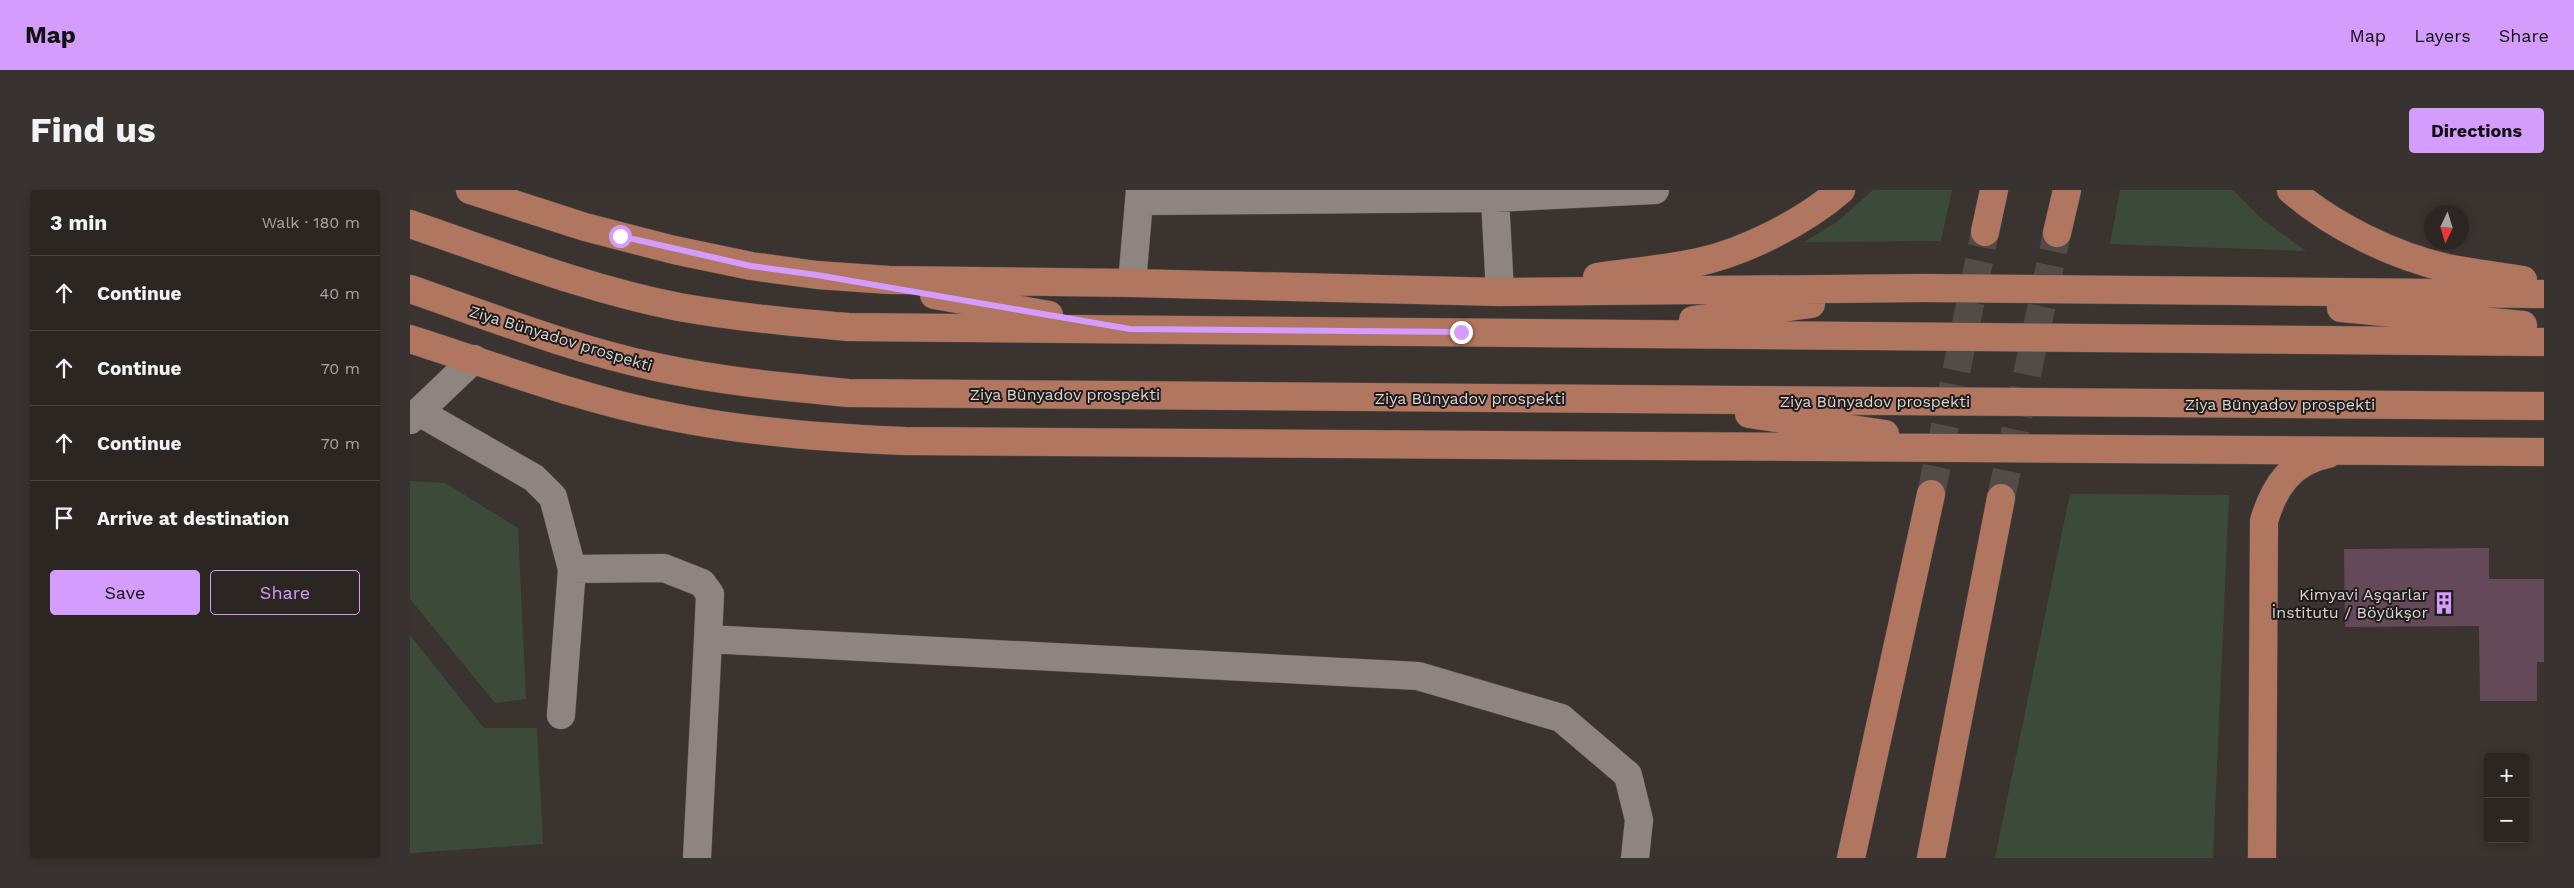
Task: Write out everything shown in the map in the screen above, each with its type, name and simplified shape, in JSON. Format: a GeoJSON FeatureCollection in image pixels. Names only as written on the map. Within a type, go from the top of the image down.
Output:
{"type":"FeatureCollection","features":[{"type":"Feature","properties":{"kind":"main road"},"geometry":{"type":"LineString","coordinates":[[470,190],[584,227],[674,250],[751,266],[817,275],[1130,329]]}},
{"type":"Feature","properties":{"kind":"main road"},"geometry":{"type":"LineString","coordinates":[[1500,292],[1700,262],[1745,247],[1783,228],[1841,190]]}},
{"type":"Feature","properties":{"kind":"main road"},"geometry":{"type":"LineString","coordinates":[[1985,232],[1994,190]]}},
{"type":"Feature","properties":{"kind":"main road"},"geometry":{"type":"LineString","coordinates":[[2057,233],[2067,190]]}},
{"type":"Feature","properties":{"kind":"main road"},"geometry":{"type":"LineString","coordinates":[[2292,190],[2338,225],[2398,252],[2446,268],[2544,283]]}},
{"type":"Feature","properties":{"kind":"main road"},"geometry":{"type":"LineString","coordinates":[[410,224],[607,289],[677,306],[764,320],[848,327],[2544,342]]}},
{"type":"Feature","properties":{"kind":"main road"},"geometry":{"type":"LineString","coordinates":[[817,275],[954,283],[1132,283],[1500,292],[1924,288],[2544,294]]}},
{"type":"Feature","properties":{"kind":"main road"},"geometry":{"type":"LineString","coordinates":[[1597,334],[1924,288]]}},
{"type":"Feature","properties":{"kind":"main road","name":"Ziya Bünyadov prospekti"},"geometry":{"type":"LineString","coordinates":[[410,289],[594,351],[656,367],[750,384],[848,393],[2544,406]]}},
{"type":"Feature","properties":{"kind":"main road"},"geometry":{"type":"LineString","coordinates":[[2160,290],[2544,328]]}},
{"type":"Feature","properties":{"kind":"main road"},"geometry":{"type":"LineString","coordinates":[[410,300],[486,315]]}},
{"type":"Feature","properties":{"kind":"main road"},"geometry":{"type":"LineString","coordinates":[[410,338],[589,396],[666,416],[747,430],[839,439],[905,441],[2356,449],[2544,452]]}},
{"type":"Feature","properties":{"kind":"main road"},"geometry":{"type":"LineString","coordinates":[[1649,399],[1982,448]]}},
{"type":"Feature","properties":{"kind":"main road"},"geometry":{"type":"LineString","coordinates":[[2262,858],[2264,521],[2270,502],[2280,483],[2295,467],[2316,456],[2356,449]]}},
{"type":"Feature","properties":{"kind":"main road"},"geometry":{"type":"LineString","coordinates":[[1851,858],[1931,494]]}},
{"type":"Feature","properties":{"kind":"main road"},"geometry":{"type":"LineString","coordinates":[[1931,858],[2001,498]]}},
{"type":"Feature","properties":{"kind":"lane"},"geometry":{"type":"LineString","coordinates":[[1132,283],[1140,196],[1496,198],[1655,190]]}},
{"type":"Feature","properties":{"kind":"lane"},"geometry":{"type":"LineString","coordinates":[[1496,198],[1500,292]]}},
{"type":"Feature","properties":{"kind":"lane"},"geometry":{"type":"LineString","coordinates":[[474,359],[415,416],[534,478],[553,497],[572,569],[562,715]]}},
{"type":"Feature","properties":{"kind":"lane"},"geometry":{"type":"LineString","coordinates":[[572,569],[664,568],[702,583],[710,594],[696,858]]}},
{"type":"Feature","properties":{"kind":"lane"},"geometry":{"type":"LineString","coordinates":[[708,639],[1418,676],[1561,718],[1628,775],[1639,820],[1635,858]]}},
{"type":"Feature","properties":{"kind":"green space"},"geometry":{"type":"Polygon","coordinates":[[[1873,190],[1952,190],[1941,241],[1804,242],[1837,222],[1873,190]]]}},
{"type":"Feature","properties":{"kind":"green space"},"geometry":{"type":"Polygon","coordinates":[[[2120,190],[2233,190],[2263,220],[2306,251],[2110,244],[2120,190]]]}},
{"type":"Feature","properties":{"kind":"green space"},"geometry":{"type":"Polygon","coordinates":[[[410,481],[445,483],[518,528],[526,699],[495,703],[410,599],[410,481]]]}},
{"type":"Feature","properties":{"kind":"green space"},"geometry":{"type":"Polygon","coordinates":[[[2070,494],[2229,495],[2213,858],[1995,858],[2070,494]]]}},
{"type":"Feature","properties":{"kind":"green space"},"geometry":{"type":"Polygon","coordinates":[[[410,635],[484,728],[537,728],[543,844],[410,853],[410,635]]]}},
{"type":"Feature","properties":{"kind":"building","name":"Kimyavi Aşqarlar İnstitutu / Böyükşor"},"geometry":{"type":"Polygon","coordinates":[[[2489,548],[2489,579],[2544,579],[2544,662],[2537,662],[2537,701],[2480,701],[2479,626],[2345,627],[2344,549],[2489,548]]]}},
{"type":"Feature","properties":{"kind":"tunnel"},"geometry":{"type":"LineString","coordinates":[[1931,494],[1985,232]]}},
{"type":"Feature","properties":{"kind":"tunnel"},"geometry":{"type":"LineString","coordinates":[[2001,498],[2057,233]]}},
{"type":"Feature","properties":{"kind":"place","name":"Kimyavi Aşqarlar İnstitutu / Böyükşor"},"geometry":{"type":"Point","coordinates":[2444,603]}},
{"type":"Feature","properties":{"kind":"route"},"geometry":{"type":"LineString","coordinates":[[620,236],[674,250],[751,266],[817,275],[1130,329],[1461,332]]}}]}
